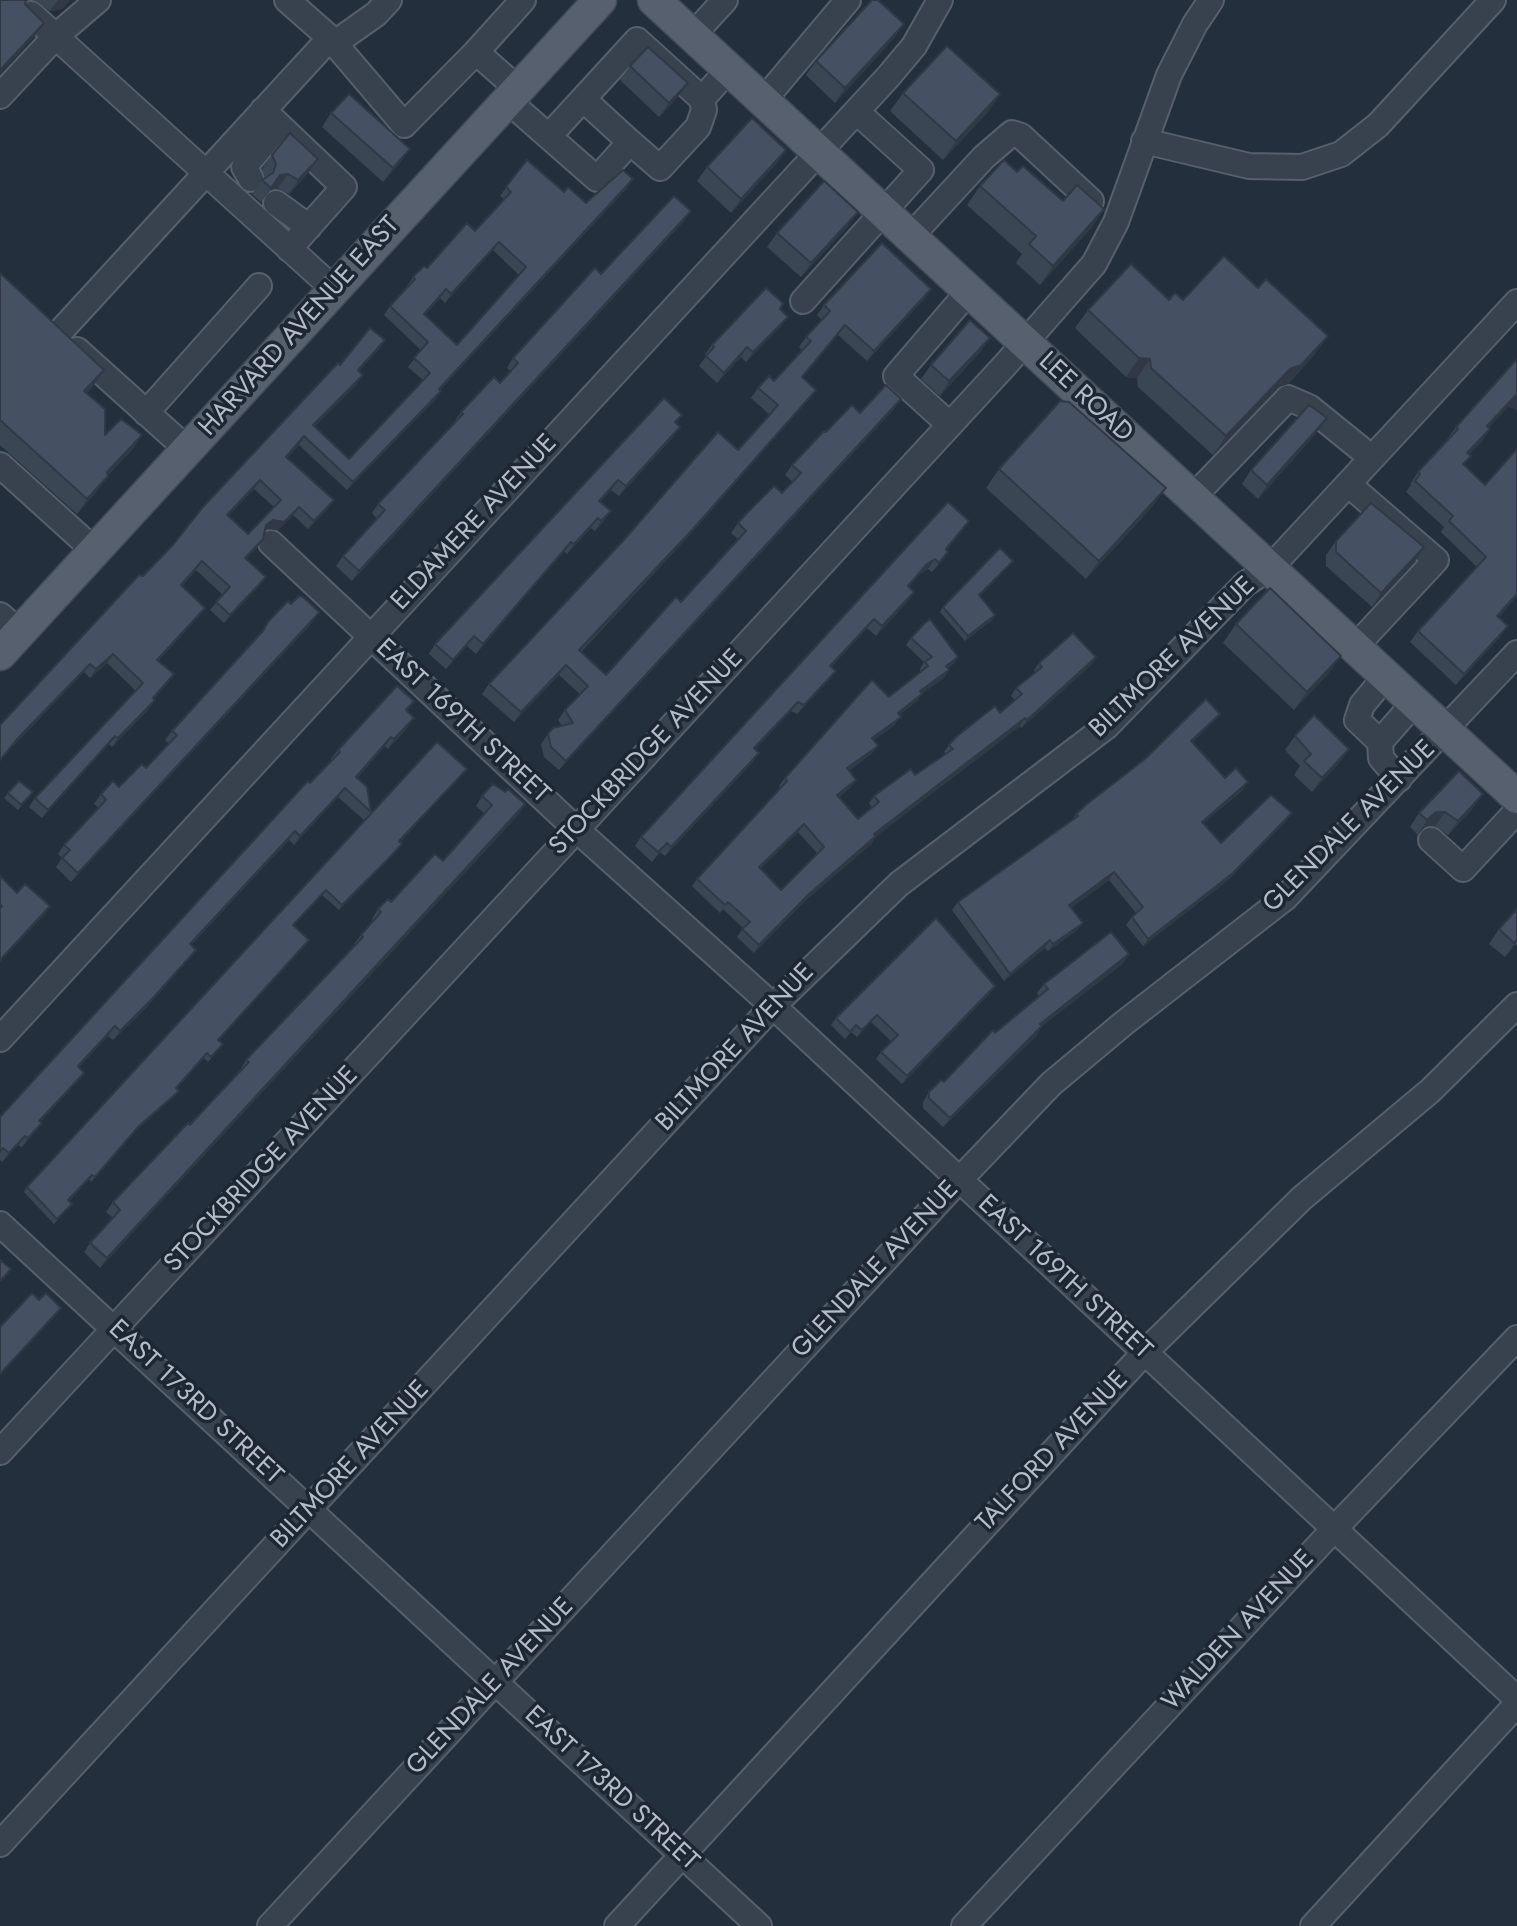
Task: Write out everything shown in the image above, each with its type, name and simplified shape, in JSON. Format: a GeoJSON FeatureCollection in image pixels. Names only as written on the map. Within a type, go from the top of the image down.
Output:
{"type":"FeatureCollection","features":[{"type":"Feature","properties":{"kind":"main road","name":"HARVARD AVENUE EAST"},"geometry":{"type":"LineString","coordinates":[[7,634],[95,551],[600,0]]}},
{"type":"Feature","properties":{"kind":"main road","name":"LEE ROAD"},"geometry":{"type":"LineString","coordinates":[[654,0],[1516,797]]}},
{"type":"Feature","properties":{"kind":"street"},"geometry":{"type":"LineString","coordinates":[[0,96],[56,36],[98,0]]}},
{"type":"Feature","properties":{"kind":"street"},"geometry":{"type":"LineString","coordinates":[[287,0],[333,40],[404,125],[523,0]]}},
{"type":"Feature","properties":{"kind":"street"},"geometry":{"type":"LineString","coordinates":[[251,179],[244,167],[271,118],[333,40],[376,14],[388,0]]}},
{"type":"Feature","properties":{"kind":"street"},"geometry":{"type":"LineString","coordinates":[[692,36],[726,0]]}},
{"type":"Feature","properties":{"kind":"street"},"geometry":{"type":"LineString","coordinates":[[763,101],[848,0]]}},
{"type":"Feature","properties":{"kind":"street","name":"ELDAMERE AVENUE"},"geometry":{"type":"LineString","coordinates":[[0,1039],[857,112],[910,33],[940,0]]}},
{"type":"Feature","properties":{"kind":"street","name":"STOCKBRIDGE AVENUE"},"geometry":{"type":"LineString","coordinates":[[0,1452],[950,425],[1094,264],[1116,222],[1169,75],[1195,24],[1211,0]]}},
{"type":"Feature","properties":{"kind":"street"},"geometry":{"type":"LineString","coordinates":[[1143,141],[1249,166],[1302,167],[1340,154],[1378,125],[1493,0]]}},
{"type":"Feature","properties":{"kind":"street"},"geometry":{"type":"LineString","coordinates":[[24,8],[335,290]]}},
{"type":"Feature","properties":{"kind":"street"},"geometry":{"type":"LineString","coordinates":[[548,136],[637,40],[702,99],[704,110],[698,127],[660,168],[583,99]]}},
{"type":"Feature","properties":{"kind":"street"},"geometry":{"type":"LineString","coordinates":[[476,52],[548,136],[597,178],[631,142]]}},
{"type":"Feature","properties":{"kind":"street"},"geometry":{"type":"LineString","coordinates":[[702,99],[729,69]]}},
{"type":"Feature","properties":{"kind":"street"},"geometry":{"type":"LineString","coordinates":[[803,301],[922,170],[857,112]]}},
{"type":"Feature","properties":{"kind":"street"},"geometry":{"type":"LineString","coordinates":[[60,334],[207,172],[271,118]]}},
{"type":"Feature","properties":{"kind":"street"},"geometry":{"type":"LineString","coordinates":[[271,118],[344,187],[289,249]]}},
{"type":"Feature","properties":{"kind":"street"},"geometry":{"type":"LineString","coordinates":[[910,237],[984,157],[1012,133],[1021,136],[1091,201]]}},
{"type":"Feature","properties":{"kind":"street"},"geometry":{"type":"LineString","coordinates":[[276,203],[309,226]]}},
{"type":"Feature","properties":{"kind":"street"},"geometry":{"type":"LineString","coordinates":[[146,413],[259,286]]}},
{"type":"Feature","properties":{"kind":"street"},"geometry":{"type":"LineString","coordinates":[[950,425],[896,376],[969,291]]}},
{"type":"Feature","properties":{"kind":"street","name":"BILTMORE AVENUE"},"geometry":{"type":"LineString","coordinates":[[0,1844],[773,1006],[899,884],[1107,726],[1245,584],[1270,568],[1517,302]]}},
{"type":"Feature","properties":{"kind":"street"},"geometry":{"type":"LineString","coordinates":[[37,313],[188,450]]}},
{"type":"Feature","properties":{"kind":"street"},"geometry":{"type":"LineString","coordinates":[[1193,497],[1288,398],[1309,407],[1372,458]]}},
{"type":"Feature","properties":{"kind":"street"},"geometry":{"type":"LineString","coordinates":[[0,465],[95,551]]}},
{"type":"Feature","properties":{"kind":"street"},"geometry":{"type":"LineString","coordinates":[[1348,484],[1436,560],[1355,648]]}},
{"type":"Feature","properties":{"kind":"street","name":"EAST 169TH STREET"},"geometry":{"type":"LineString","coordinates":[[271,543],[577,830],[773,1006],[1335,1528],[1517,1701]]}},
{"type":"Feature","properties":{"kind":"street","name":"GLENDALE AVENUE"},"geometry":{"type":"LineString","coordinates":[[270,1926],[959,1180],[1051,1084],[1124,1023],[1285,898],[1517,653]]}},
{"type":"Feature","properties":{"kind":"street"},"geometry":{"type":"LineString","coordinates":[[1386,676],[1362,705],[1357,720],[1380,742],[1381,758],[1399,779]]}},
{"type":"Feature","properties":{"kind":"street"},"geometry":{"type":"LineString","coordinates":[[1380,742],[1415,702]]}},
{"type":"Feature","properties":{"kind":"street"},"geometry":{"type":"LineString","coordinates":[[1431,839],[1463,869],[1516,797]]}},
{"type":"Feature","properties":{"kind":"street","name":"TALFORD AVENUE"},"geometry":{"type":"LineString","coordinates":[[617,1926],[1144,1353],[1284,1215],[1430,1091],[1517,1005]]}},
{"type":"Feature","properties":{"kind":"street","name":"EAST 173RD STREET"},"geometry":{"type":"LineString","coordinates":[[0,1224],[759,1926]]}},
{"type":"Feature","properties":{"kind":"street","name":"WALDEN AVENUE"},"geometry":{"type":"LineString","coordinates":[[964,1926],[1335,1528],[1517,1338]]}},
{"type":"Feature","properties":{"kind":"street"},"geometry":{"type":"LineString","coordinates":[[1313,1926],[1517,1701]]}},
{"type":"Feature","properties":{"kind":"building"},"geometry":{"type":"Polygon","coordinates":[[[0,0],[26,0],[25,4],[44,23],[0,70],[0,0]]]}},
{"type":"Feature","properties":{"kind":"building"},"geometry":{"type":"Polygon","coordinates":[[[872,0],[878,0],[904,24],[845,88],[816,61],[872,0]]]}},
{"type":"Feature","properties":{"kind":"building"},"geometry":{"type":"Polygon","coordinates":[[[947,46],[1000,94],[956,141],[903,93],[947,46]]]}},
{"type":"Feature","properties":{"kind":"building"},"geometry":{"type":"Polygon","coordinates":[[[648,47],[688,83],[669,103],[630,66],[648,47]]]}},
{"type":"Feature","properties":{"kind":"building"},"geometry":{"type":"Polygon","coordinates":[[[349,94],[410,149],[393,168],[331,113],[349,94]]]}},
{"type":"Feature","properties":{"kind":"building"},"geometry":{"type":"Polygon","coordinates":[[[752,118],[786,150],[741,199],[707,167],[752,118]]]}},
{"type":"Feature","properties":{"kind":"building"},"geometry":{"type":"Polygon","coordinates":[[[290,133],[318,159],[298,180],[288,174],[280,175],[271,188],[262,180],[273,173],[276,164],[272,155],[290,133]]]}},
{"type":"Feature","properties":{"kind":"building"},"geometry":{"type":"Polygon","coordinates":[[[527,160],[564,192],[568,187],[586,203],[623,170],[633,179],[439,389],[441,391],[353,482],[304,436],[286,457],[334,500],[314,521],[299,507],[284,522],[273,520],[266,525],[263,539],[245,558],[266,577],[230,615],[216,602],[230,587],[202,561],[181,585],[205,608],[157,660],[174,674],[153,698],[155,700],[118,738],[115,736],[48,810],[35,798],[143,683],[113,654],[96,669],[90,664],[0,760],[0,725],[139,575],[143,576],[173,545],[203,507],[338,363],[340,365],[370,328],[385,340],[358,370],[363,375],[313,425],[349,459],[430,373],[414,358],[428,342],[390,306],[415,279],[413,277],[424,266],[427,268],[467,223],[475,231],[511,192],[506,187],[527,160]],[[499,242],[451,294],[446,289],[424,314],[457,345],[526,267],[499,242]],[[260,480],[227,515],[248,534],[281,500],[260,480]]]}},
{"type":"Feature","properties":{"kind":"building"},"geometry":{"type":"Polygon","coordinates":[[[1004,160],[1017,172],[1023,166],[1063,201],[1077,185],[1104,209],[1053,266],[1029,244],[1036,236],[980,186],[1004,160]]]}},
{"type":"Feature","properties":{"kind":"building"},"geometry":{"type":"Polygon","coordinates":[[[824,181],[858,212],[811,263],[777,233],[824,181]]]}},
{"type":"Feature","properties":{"kind":"building"},"geometry":{"type":"Polygon","coordinates":[[[674,196],[691,211],[359,571],[343,556],[385,510],[378,504],[494,377],[500,383],[518,363],[513,358],[595,268],[601,274],[674,196]]]}},
{"type":"Feature","properties":{"kind":"building"},"geometry":{"type":"Polygon","coordinates":[[[882,243],[931,289],[874,351],[845,325],[802,377],[816,390],[693,529],[579,650],[606,675],[676,597],[681,602],[746,531],[738,523],[748,512],[774,486],[782,493],[801,473],[792,465],[824,431],[852,405],[860,413],[886,385],[901,399],[566,761],[551,747],[548,734],[553,728],[573,723],[565,710],[588,686],[566,665],[521,712],[489,684],[623,541],[718,432],[738,450],[767,418],[778,405],[758,388],[769,376],[774,381],[811,341],[806,337],[830,311],[824,305],[882,243]]]}},
{"type":"Feature","properties":{"kind":"building"},"geometry":{"type":"Polygon","coordinates":[[[1224,256],[1258,288],[1266,279],[1328,336],[1301,365],[1290,369],[1226,436],[1151,368],[1150,359],[1139,358],[1088,310],[1131,264],[1169,300],[1175,293],[1183,300],[1224,256]]]}},
{"type":"Feature","properties":{"kind":"building"},"geometry":{"type":"Polygon","coordinates":[[[0,273],[104,370],[84,391],[105,409],[105,435],[121,419],[142,435],[107,472],[108,476],[87,499],[0,420],[0,273]]]}},
{"type":"Feature","properties":{"kind":"building"},"geometry":{"type":"Polygon","coordinates":[[[766,288],[783,303],[780,309],[788,317],[753,352],[747,347],[724,373],[706,356],[714,347],[712,345],[766,288]]]}},
{"type":"Feature","properties":{"kind":"building"},"geometry":{"type":"Polygon","coordinates":[[[970,320],[990,338],[949,381],[931,365],[970,320]]]}},
{"type":"Feature","properties":{"kind":"building"},"geometry":{"type":"Polygon","coordinates":[[[1517,359],[1517,395],[1487,426],[1490,429],[1467,453],[1471,456],[1463,464],[1485,485],[1517,449],[1517,594],[1497,616],[1508,626],[1464,674],[1418,631],[1486,557],[1449,521],[1453,516],[1415,481],[1420,474],[1418,472],[1517,359]]]}},
{"type":"Feature","properties":{"kind":"building"},"geometry":{"type":"Polygon","coordinates":[[[664,398],[682,415],[675,422],[680,427],[626,486],[618,480],[599,501],[611,511],[601,521],[598,518],[574,544],[571,542],[483,644],[474,636],[453,660],[435,644],[664,398]]]}},
{"type":"Feature","properties":{"kind":"building"},"geometry":{"type":"Polygon","coordinates":[[[1060,401],[1069,402],[1166,488],[1099,561],[999,469],[1060,401]]]}},
{"type":"Feature","properties":{"kind":"building"},"geometry":{"type":"Polygon","coordinates":[[[1309,405],[1327,418],[1267,485],[1251,470],[1309,405]]]}},
{"type":"Feature","properties":{"kind":"building"},"geometry":{"type":"Polygon","coordinates":[[[948,502],[969,521],[946,549],[948,552],[939,563],[935,559],[927,564],[908,586],[914,592],[882,626],[874,619],[830,666],[836,671],[804,705],[798,702],[754,748],[759,753],[671,847],[667,843],[658,852],[641,837],[948,502]]]}},
{"type":"Feature","properties":{"kind":"building"},"geometry":{"type":"Polygon","coordinates":[[[1371,503],[1424,547],[1381,593],[1336,552],[1336,541],[1371,503]]]}},
{"type":"Feature","properties":{"kind":"building"},"geometry":{"type":"Polygon","coordinates":[[[1000,548],[1013,561],[979,595],[995,615],[968,636],[943,607],[1000,548]]]}},
{"type":"Feature","properties":{"kind":"building"},"geometry":{"type":"Polygon","coordinates":[[[1270,588],[1341,656],[1307,692],[1236,624],[1270,588]]]}},
{"type":"Feature","properties":{"kind":"building"},"geometry":{"type":"Polygon","coordinates":[[[299,596],[319,612],[317,615],[78,873],[62,858],[70,850],[64,845],[106,800],[101,794],[113,781],[119,787],[142,764],[146,768],[177,735],[172,731],[263,631],[268,622],[288,601],[291,604],[299,596]]]}},
{"type":"Feature","properties":{"kind":"building"},"geometry":{"type":"Polygon","coordinates":[[[930,619],[958,657],[946,666],[949,670],[920,691],[922,694],[898,713],[901,717],[872,738],[878,746],[847,768],[856,780],[837,795],[858,819],[879,802],[874,796],[911,769],[915,775],[940,758],[953,749],[949,745],[955,738],[995,706],[1000,713],[1022,694],[1016,688],[1042,667],[1039,663],[1073,633],[1096,657],[1027,720],[1025,718],[874,834],[876,836],[809,894],[759,945],[742,929],[750,922],[728,902],[725,905],[697,879],[787,781],[785,778],[872,680],[889,697],[928,666],[925,662],[932,657],[911,638],[930,619]],[[804,824],[759,867],[781,890],[824,847],[804,824]]]}},
{"type":"Feature","properties":{"kind":"building"},"geometry":{"type":"Polygon","coordinates":[[[397,686],[414,701],[406,710],[414,718],[394,739],[391,737],[356,777],[367,787],[371,812],[345,788],[300,836],[295,831],[190,944],[196,950],[152,999],[120,1031],[115,1026],[78,1066],[84,1073],[39,1121],[42,1123],[9,1153],[3,1148],[0,1152],[0,1117],[308,781],[310,783],[340,752],[338,750],[397,686]]]}},
{"type":"Feature","properties":{"kind":"building"},"geometry":{"type":"Polygon","coordinates":[[[1206,699],[1220,714],[1191,741],[1225,778],[1236,768],[1248,782],[1202,822],[1221,843],[1271,795],[1292,813],[1233,873],[1148,939],[1132,917],[1143,907],[1114,872],[1069,905],[1083,923],[1053,944],[1050,940],[1010,974],[958,902],[1078,816],[1076,814],[1087,804],[1145,759],[1206,699]]]}},
{"type":"Feature","properties":{"kind":"building"},"geometry":{"type":"Polygon","coordinates":[[[1314,715],[1349,749],[1322,778],[1304,761],[1311,754],[1295,736],[1314,715]]]}},
{"type":"Feature","properties":{"kind":"building"},"geometry":{"type":"Polygon","coordinates":[[[437,742],[467,769],[399,841],[402,844],[342,905],[326,890],[293,925],[309,940],[218,1040],[223,1044],[211,1057],[207,1053],[176,1088],[179,1091],[139,1126],[95,1177],[92,1175],[68,1200],[72,1204],[57,1219],[27,1187],[437,742]]]}},
{"type":"Feature","properties":{"kind":"building"},"geometry":{"type":"Polygon","coordinates":[[[1459,771],[1483,794],[1458,821],[1445,812],[1436,812],[1427,820],[1419,813],[1459,771]]]}},
{"type":"Feature","properties":{"kind":"building"},"geometry":{"type":"Polygon","coordinates":[[[19,781],[33,792],[21,805],[8,793],[19,781]]]}},
{"type":"Feature","properties":{"kind":"building"},"geometry":{"type":"Polygon","coordinates":[[[493,784],[505,792],[508,789],[525,804],[107,1258],[90,1243],[120,1210],[113,1202],[188,1123],[190,1125],[249,1062],[246,1060],[363,937],[361,935],[381,912],[378,909],[388,899],[391,902],[435,854],[443,861],[492,805],[482,796],[493,784]]]}},
{"type":"Feature","properties":{"kind":"building"},"geometry":{"type":"Polygon","coordinates":[[[0,876],[17,893],[25,884],[50,906],[0,960],[2,906],[0,876]]]}},
{"type":"Feature","properties":{"kind":"building"},"geometry":{"type":"Polygon","coordinates":[[[1517,909],[1517,940],[1514,943],[1499,929],[1517,909]]]}},
{"type":"Feature","properties":{"kind":"building"},"geometry":{"type":"Polygon","coordinates":[[[936,918],[995,986],[907,1076],[881,1052],[898,1035],[877,1015],[862,1030],[856,1025],[850,1032],[836,1018],[936,918]]]}},
{"type":"Feature","properties":{"kind":"building"},"geometry":{"type":"Polygon","coordinates":[[[1111,932],[1129,954],[1040,1024],[1042,1026],[950,1118],[929,1098],[929,1092],[941,1080],[944,1082],[993,1030],[995,1033],[1048,989],[1044,984],[1111,932]]]}},
{"type":"Feature","properties":{"kind":"building"},"geometry":{"type":"Polygon","coordinates":[[[0,1260],[11,1269],[0,1281],[0,1260]]]}},
{"type":"Feature","properties":{"kind":"building"},"geometry":{"type":"Polygon","coordinates":[[[32,1293],[39,1300],[46,1293],[61,1308],[0,1374],[0,1327],[32,1293]]]}}]}
